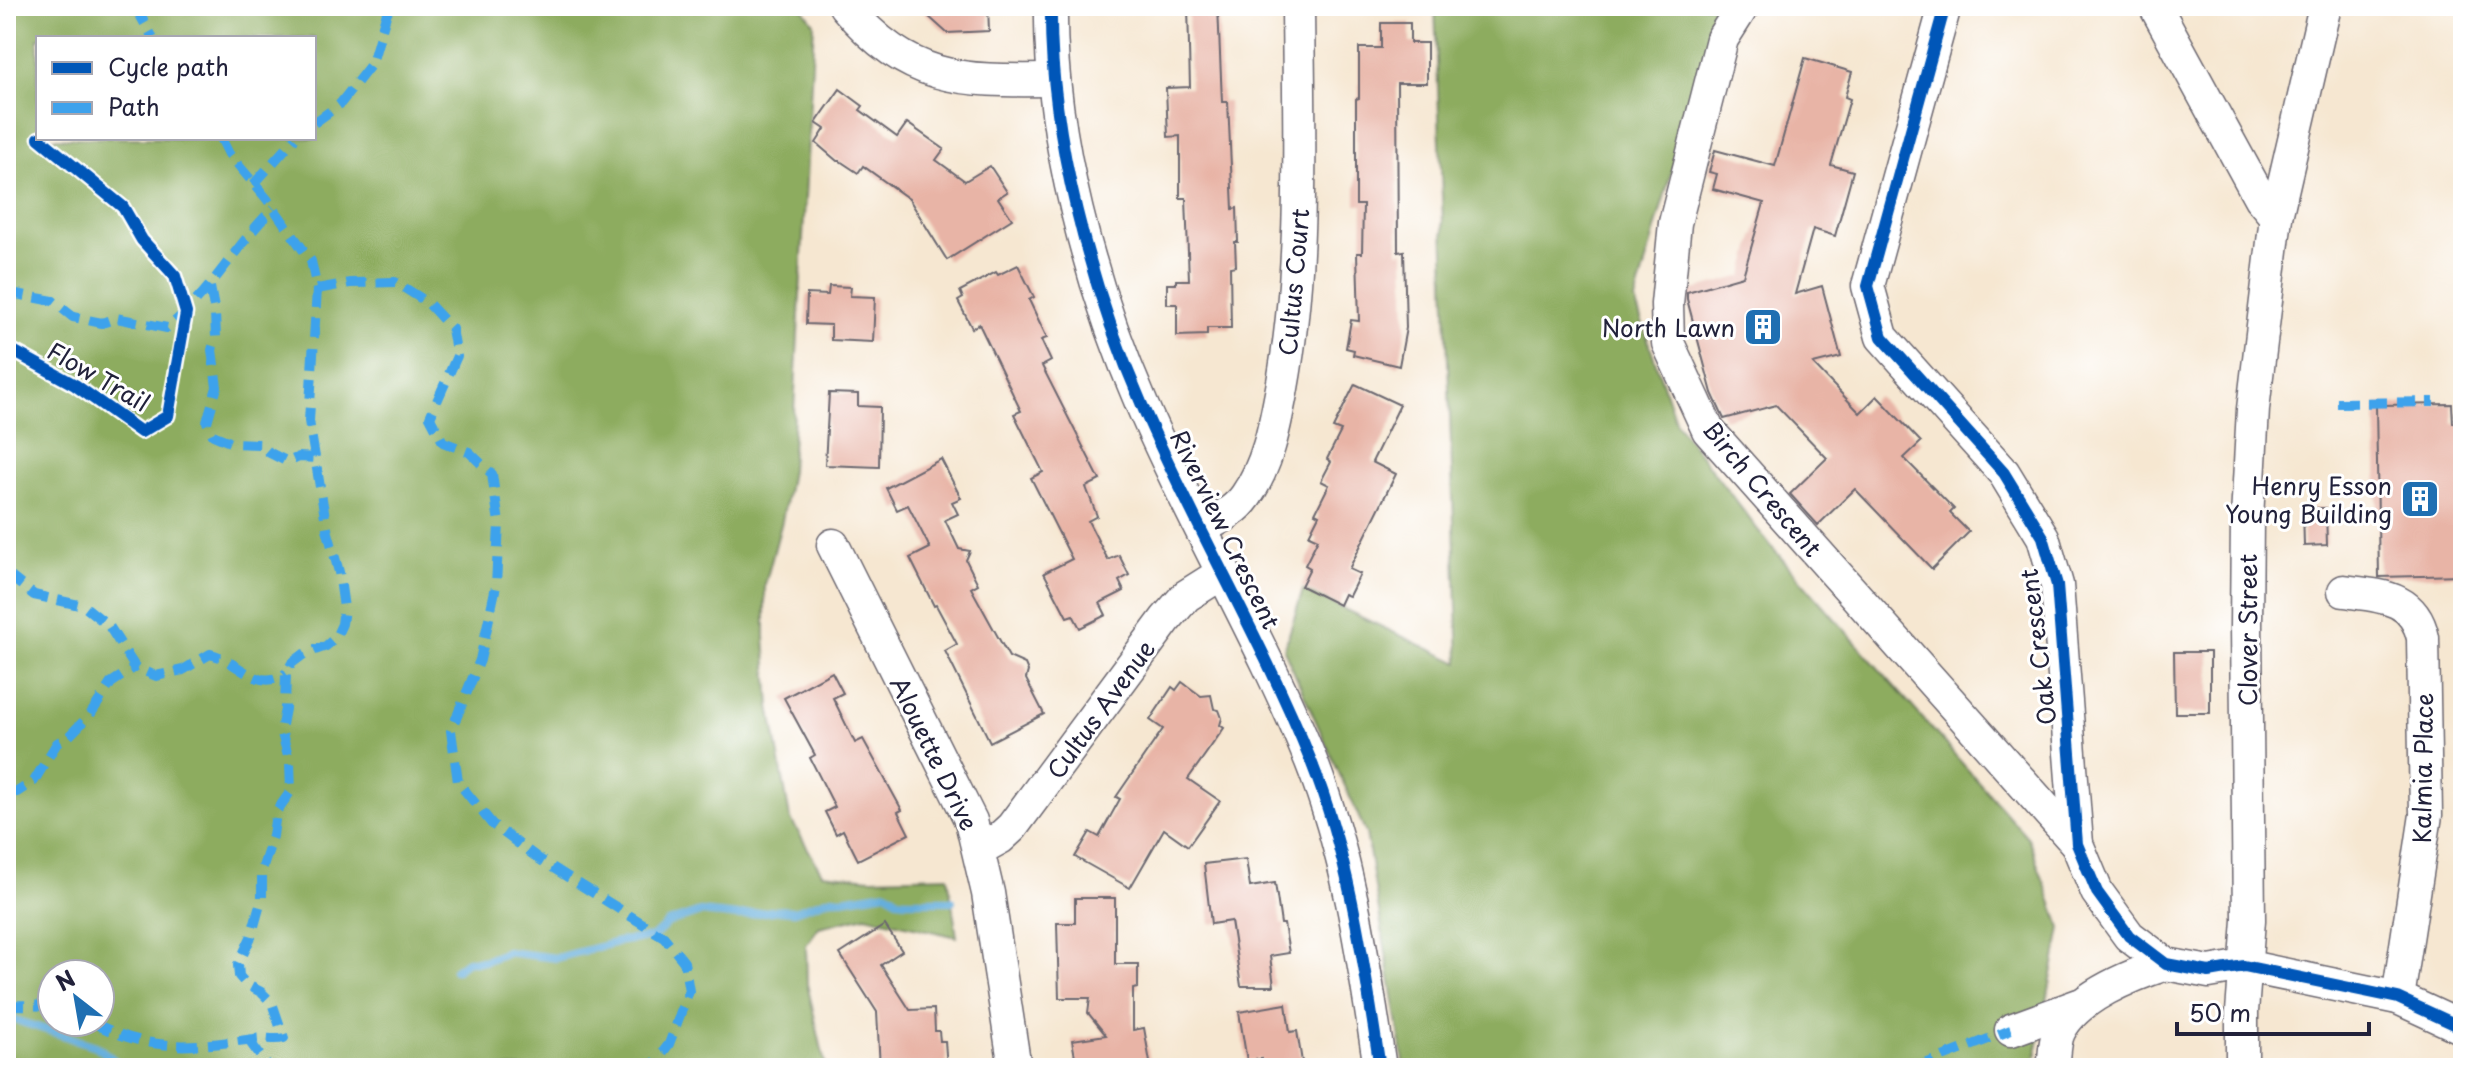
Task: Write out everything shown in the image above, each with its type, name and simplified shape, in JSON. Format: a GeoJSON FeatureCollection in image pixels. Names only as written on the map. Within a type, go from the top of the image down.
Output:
{"type":"FeatureCollection","features":[{"type":"Feature","properties":{"kind":"street"},"geometry":{"type":"LineString","coordinates":[[845,6],[888,47],[910,61],[938,72],[975,81],[1054,80]]}},
{"type":"Feature","properties":{"kind":"street","name":"Riverview Crescent"},"geometry":{"type":"LineString","coordinates":[[1051,6],[1054,80],[1070,173],[1102,302],[1142,407],[1291,713],[1327,806],[1351,897],[1380,1068]]}},
{"type":"Feature","properties":{"kind":"street","name":"Cultus Court"},"geometry":{"type":"LineString","coordinates":[[1202,528],[1233,511],[1245,498],[1261,470],[1275,420],[1293,328],[1300,194],[1298,6]]}},
{"type":"Feature","properties":{"kind":"street","name":"Birch Crescent"},"geometry":{"type":"LineString","coordinates":[[1743,6],[1722,39],[1675,223],[1667,304],[1668,343],[1708,430],[2077,844]]}},
{"type":"Feature","properties":{"kind":"street","name":"Oak Crescent"},"geometry":{"type":"LineString","coordinates":[[1945,6],[1868,286],[1882,337],[2004,473],[2043,537],[2057,585],[2077,844],[2097,892],[2129,936],[2166,964],[2209,972],[2244,966],[2398,998],[2463,1028]]}},
{"type":"Feature","properties":{"kind":"street"},"geometry":{"type":"LineString","coordinates":[[2155,6],[2260,198],[2276,217]]}},
{"type":"Feature","properties":{"kind":"street","name":"Clover Street"},"geometry":{"type":"LineString","coordinates":[[2242,1068],[2244,966],[2249,920],[2247,518],[2253,409],[2276,217],[2325,6]]}},
{"type":"Feature","properties":{"kind":"street","name":"Alouette Drive"},"geometry":{"type":"LineString","coordinates":[[833,545],[962,800],[980,849],[1015,1068]]}},
{"type":"Feature","properties":{"kind":"street","name":"Cultus Avenue"},"geometry":{"type":"LineString","coordinates":[[980,849],[1012,827],[1186,596],[1224,572]]}},
{"type":"Feature","properties":{"kind":"street","name":"Kalmia Place"},"geometry":{"type":"LineString","coordinates":[[2344,591],[2390,598],[2403,605],[2415,616],[2423,638],[2426,815],[2398,998]]}},
{"type":"Feature","properties":{"kind":"street"},"geometry":{"type":"LineString","coordinates":[[2011,1030],[2079,1005],[2166,964]]}},
{"type":"Feature","properties":{"kind":"street"},"geometry":{"type":"LineString","coordinates":[[2053,1068],[2058,1032],[2079,1005]]}},
{"type":"Feature","properties":{"kind":"green space"},"geometry":{"type":"Polygon","coordinates":[[[6,6],[801,6],[814,23],[791,471],[765,585],[770,706],[790,818],[822,873],[871,878],[948,876],[957,937],[866,916],[819,927],[806,945],[807,984],[826,1068],[6,1068],[6,6]]]}},
{"type":"Feature","properties":{"kind":"green space"},"geometry":{"type":"Polygon","coordinates":[[[1435,6],[1733,6],[1701,66],[1635,301],[1676,423],[1768,543],[2028,838],[2061,928],[2034,1068],[1405,1068],[1366,833],[1284,650],[1303,590],[1459,663],[1435,6]]]}},
{"type":"Feature","properties":{"kind":"building"},"geometry":{"type":"Polygon","coordinates":[[[917,6],[988,6],[989,31],[947,33],[917,6]]]}},
{"type":"Feature","properties":{"kind":"building"},"geometry":{"type":"Polygon","coordinates":[[[1188,6],[1218,6],[1222,102],[1228,102],[1233,209],[1237,208],[1238,242],[1235,242],[1236,266],[1230,267],[1231,328],[1207,328],[1207,335],[1177,336],[1177,304],[1167,304],[1167,284],[1189,280],[1186,198],[1180,198],[1180,136],[1168,137],[1166,88],[1190,87],[1188,6]]]}},
{"type":"Feature","properties":{"kind":"building"},"geometry":{"type":"Polygon","coordinates":[[[1381,23],[1410,23],[1410,43],[1427,43],[1427,83],[1397,83],[1398,252],[1404,251],[1406,328],[1399,366],[1353,355],[1354,350],[1346,348],[1351,320],[1359,321],[1357,253],[1362,253],[1363,205],[1356,205],[1359,48],[1381,48],[1381,23]]]}},
{"type":"Feature","properties":{"kind":"building","name":"North Lawn"},"geometry":{"type":"Polygon","coordinates":[[[1805,58],[1852,72],[1845,97],[1850,99],[1831,165],[1853,171],[1835,236],[1813,229],[1795,294],[1822,286],[1841,357],[1813,364],[1860,413],[1877,396],[1921,442],[1904,458],[1954,509],[1950,513],[1969,532],[1932,569],[1855,489],[1818,525],[1790,494],[1827,458],[1776,405],[1724,419],[1712,393],[1687,299],[1687,292],[1743,276],[1764,203],[1713,189],[1717,174],[1709,172],[1715,150],[1775,166],[1805,58]]]}},
{"type":"Feature","properties":{"kind":"building"},"geometry":{"type":"Polygon","coordinates":[[[840,89],[863,106],[860,110],[897,137],[907,123],[944,149],[936,160],[965,181],[990,166],[1007,192],[998,198],[1012,219],[947,260],[909,199],[863,166],[858,173],[837,161],[816,143],[825,129],[816,123],[840,89]]]}},
{"type":"Feature","properties":{"kind":"building"},"geometry":{"type":"Polygon","coordinates":[[[1018,265],[1034,297],[1029,300],[1047,338],[1041,340],[1051,361],[1042,366],[1100,480],[1086,487],[1097,516],[1088,521],[1108,560],[1119,555],[1129,575],[1119,581],[1124,591],[1100,603],[1106,615],[1080,628],[1073,615],[1067,617],[1044,573],[1072,559],[1031,478],[1043,472],[1014,414],[1021,411],[979,324],[972,328],[958,301],[963,298],[960,291],[996,272],[998,275],[1018,265]]]}},
{"type":"Feature","properties":{"kind":"building"},"geometry":{"type":"Polygon","coordinates":[[[829,286],[851,287],[850,296],[875,297],[873,342],[831,340],[831,325],[806,324],[807,294],[828,295],[829,286]]]}},
{"type":"Feature","properties":{"kind":"building"},"geometry":{"type":"Polygon","coordinates":[[[1355,384],[1400,405],[1372,462],[1396,474],[1349,569],[1360,574],[1349,596],[1344,594],[1339,605],[1301,586],[1310,568],[1305,565],[1318,539],[1309,535],[1319,515],[1315,513],[1329,485],[1321,481],[1331,462],[1327,459],[1341,431],[1333,428],[1355,384]]]}},
{"type":"Feature","properties":{"kind":"building"},"geometry":{"type":"Polygon","coordinates":[[[829,393],[858,394],[858,406],[880,407],[879,467],[825,465],[829,393]]]}},
{"type":"Feature","properties":{"kind":"building","name":"Henry Esson Young Building"},"geometry":{"type":"Polygon","coordinates":[[[2452,404],[2453,423],[2463,423],[2463,575],[2379,577],[2376,405],[2452,404]]]}},
{"type":"Feature","properties":{"kind":"building"},"geometry":{"type":"Polygon","coordinates":[[[941,459],[961,498],[952,502],[958,514],[945,520],[959,549],[970,551],[966,560],[978,584],[971,588],[1009,657],[1025,664],[1028,671],[1026,679],[1044,714],[990,742],[945,651],[957,644],[910,558],[930,548],[908,505],[897,510],[886,488],[941,459]]]}},
{"type":"Feature","properties":{"kind":"building"},"geometry":{"type":"Polygon","coordinates":[[[2303,508],[2326,508],[2327,545],[2304,546],[2303,508]]]}},
{"type":"Feature","properties":{"kind":"building"},"geometry":{"type":"Polygon","coordinates":[[[2174,652],[2210,652],[2210,713],[2175,713],[2174,652]]]}},
{"type":"Feature","properties":{"kind":"building"},"geometry":{"type":"Polygon","coordinates":[[[832,672],[843,693],[833,698],[855,743],[863,739],[902,810],[898,812],[909,834],[858,860],[843,830],[836,834],[825,812],[835,807],[810,758],[815,755],[784,698],[832,672]]]}},
{"type":"Feature","properties":{"kind":"building"},"geometry":{"type":"Polygon","coordinates":[[[1182,682],[1201,696],[1211,695],[1214,709],[1219,710],[1222,718],[1220,725],[1224,728],[1188,779],[1220,801],[1188,846],[1164,829],[1130,888],[1075,857],[1090,832],[1099,837],[1120,799],[1116,797],[1163,729],[1150,720],[1172,687],[1176,690],[1182,682]]]}},
{"type":"Feature","properties":{"kind":"building"},"geometry":{"type":"Polygon","coordinates":[[[1246,859],[1250,887],[1275,883],[1289,953],[1270,956],[1274,986],[1241,986],[1231,921],[1211,924],[1204,864],[1246,859]]]}},
{"type":"Feature","properties":{"kind":"building"},"geometry":{"type":"Polygon","coordinates":[[[1075,898],[1115,898],[1115,964],[1138,964],[1138,988],[1133,989],[1133,1030],[1144,1028],[1151,1068],[1110,1068],[1109,1064],[1077,1068],[1072,1040],[1106,1035],[1088,1013],[1090,998],[1059,998],[1057,923],[1075,923],[1075,898]]]}},
{"type":"Feature","properties":{"kind":"building"},"geometry":{"type":"Polygon","coordinates":[[[885,925],[902,951],[881,965],[910,1010],[934,1009],[935,1031],[939,1031],[940,1041],[945,1041],[947,1068],[880,1068],[877,1012],[840,954],[885,925]]]}},
{"type":"Feature","properties":{"kind":"building"},"geometry":{"type":"Polygon","coordinates":[[[1286,1004],[1290,1032],[1297,1031],[1303,1068],[1262,1068],[1261,1059],[1247,1061],[1239,1012],[1286,1004]]]}},
{"type":"Feature","properties":{"kind":"waterway"},"geometry":{"type":"LineString","coordinates":[[455,970],[467,961],[484,961],[507,952],[556,958],[622,941],[653,937],[668,923],[700,912],[738,916],[778,910],[794,911],[832,898],[887,892],[898,900],[952,901]]}},
{"type":"Feature","properties":{"kind":"waterway"},"geometry":{"type":"LineString","coordinates":[[6,1017],[96,1046],[124,1068]]}},
{"type":"Feature","properties":{"kind":"marked path"},"geometry":{"type":"LineString","coordinates":[[135,6],[152,36]]}},
{"type":"Feature","properties":{"kind":"marked path"},"geometry":{"type":"LineString","coordinates":[[316,122],[340,104],[372,63],[387,12],[392,6]]}},
{"type":"Feature","properties":{"kind":"marked path"},"geometry":{"type":"LineString","coordinates":[[116,1033],[172,1045],[284,1038],[272,1003],[246,984],[239,976],[238,965],[251,937],[262,897],[262,870],[273,836],[276,812],[291,791],[290,762],[281,730],[286,673],[292,663],[304,654],[326,646],[336,637],[344,608],[309,421],[317,289],[311,261],[267,199],[229,154],[222,140]]}},
{"type":"Feature","properties":{"kind":"marked path"},"geometry":{"type":"LineString","coordinates":[[253,185],[293,140]]}},
{"type":"Feature","properties":{"kind":"marked path"},"geometry":{"type":"LineString","coordinates":[[6,292],[53,301],[73,317],[102,323],[116,318],[167,328],[197,300],[274,208]]}},
{"type":"Feature","properties":{"kind":"marked path"},"geometry":{"type":"LineString","coordinates":[[317,289],[350,283],[395,282],[427,302],[452,329],[457,356],[430,417],[443,442],[469,452],[492,474],[499,523],[496,586],[480,660],[451,731],[458,782],[492,824],[539,859],[664,937],[684,962],[689,991],[669,1044],[651,1068]]}},
{"type":"Feature","properties":{"kind":"marked path"},"geometry":{"type":"LineString","coordinates":[[210,287],[215,313],[216,337],[212,350],[217,387],[207,422],[213,435],[232,443],[260,444],[288,462],[299,457],[315,458]]}},
{"type":"Feature","properties":{"kind":"marked path"},"geometry":{"type":"LineString","coordinates":[[2337,403],[2434,402]]}},
{"type":"Feature","properties":{"kind":"marked path"},"geometry":{"type":"LineString","coordinates":[[6,573],[34,595],[84,606],[109,626],[135,667],[156,676],[183,670],[210,654],[256,678],[266,680],[286,673]]}},
{"type":"Feature","properties":{"kind":"marked path"},"geometry":{"type":"LineString","coordinates":[[6,793],[17,792],[34,781],[57,743],[69,736],[90,715],[111,683],[135,667]]}},
{"type":"Feature","properties":{"kind":"marked path"},"geometry":{"type":"LineString","coordinates":[[6,1001],[14,1005],[36,1006]]}},
{"type":"Feature","properties":{"kind":"marked path"},"geometry":{"type":"LineString","coordinates":[[1915,1068],[2011,1030]]}},
{"type":"Feature","properties":{"kind":"marked path"},"geometry":{"type":"LineString","coordinates":[[248,1039],[269,1068]]}},
{"type":"Feature","properties":{"kind":"cycle path"},"geometry":{"type":"LineString","coordinates":[[1051,6],[1057,106],[1065,158],[1090,261],[1123,360],[1142,405],[1292,716],[1325,798],[1354,912],[1380,1068]]}},
{"type":"Feature","properties":{"kind":"cycle path"},"geometry":{"type":"LineString","coordinates":[[1945,6],[1868,286],[1882,337],[2004,473],[2043,537],[2057,585],[2077,844],[2097,892],[2129,936],[2166,964],[2209,972],[2244,966],[2398,998],[2463,1028]]}},
{"type":"Feature","properties":{"kind":"cycle path","name":"Flow Trail"},"geometry":{"type":"LineString","coordinates":[[6,347],[75,385],[141,432],[168,416],[186,313],[175,276],[142,240],[123,207],[41,140]]}},
{"type":"Feature","properties":{"kind":"place","name":"North Lawn"},"geometry":{"type":"Point","coordinates":[1763,327]}},
{"type":"Feature","properties":{"kind":"place","name":"Henry Esson Young Building"},"geometry":{"type":"Point","coordinates":[2420,499]}}]}
